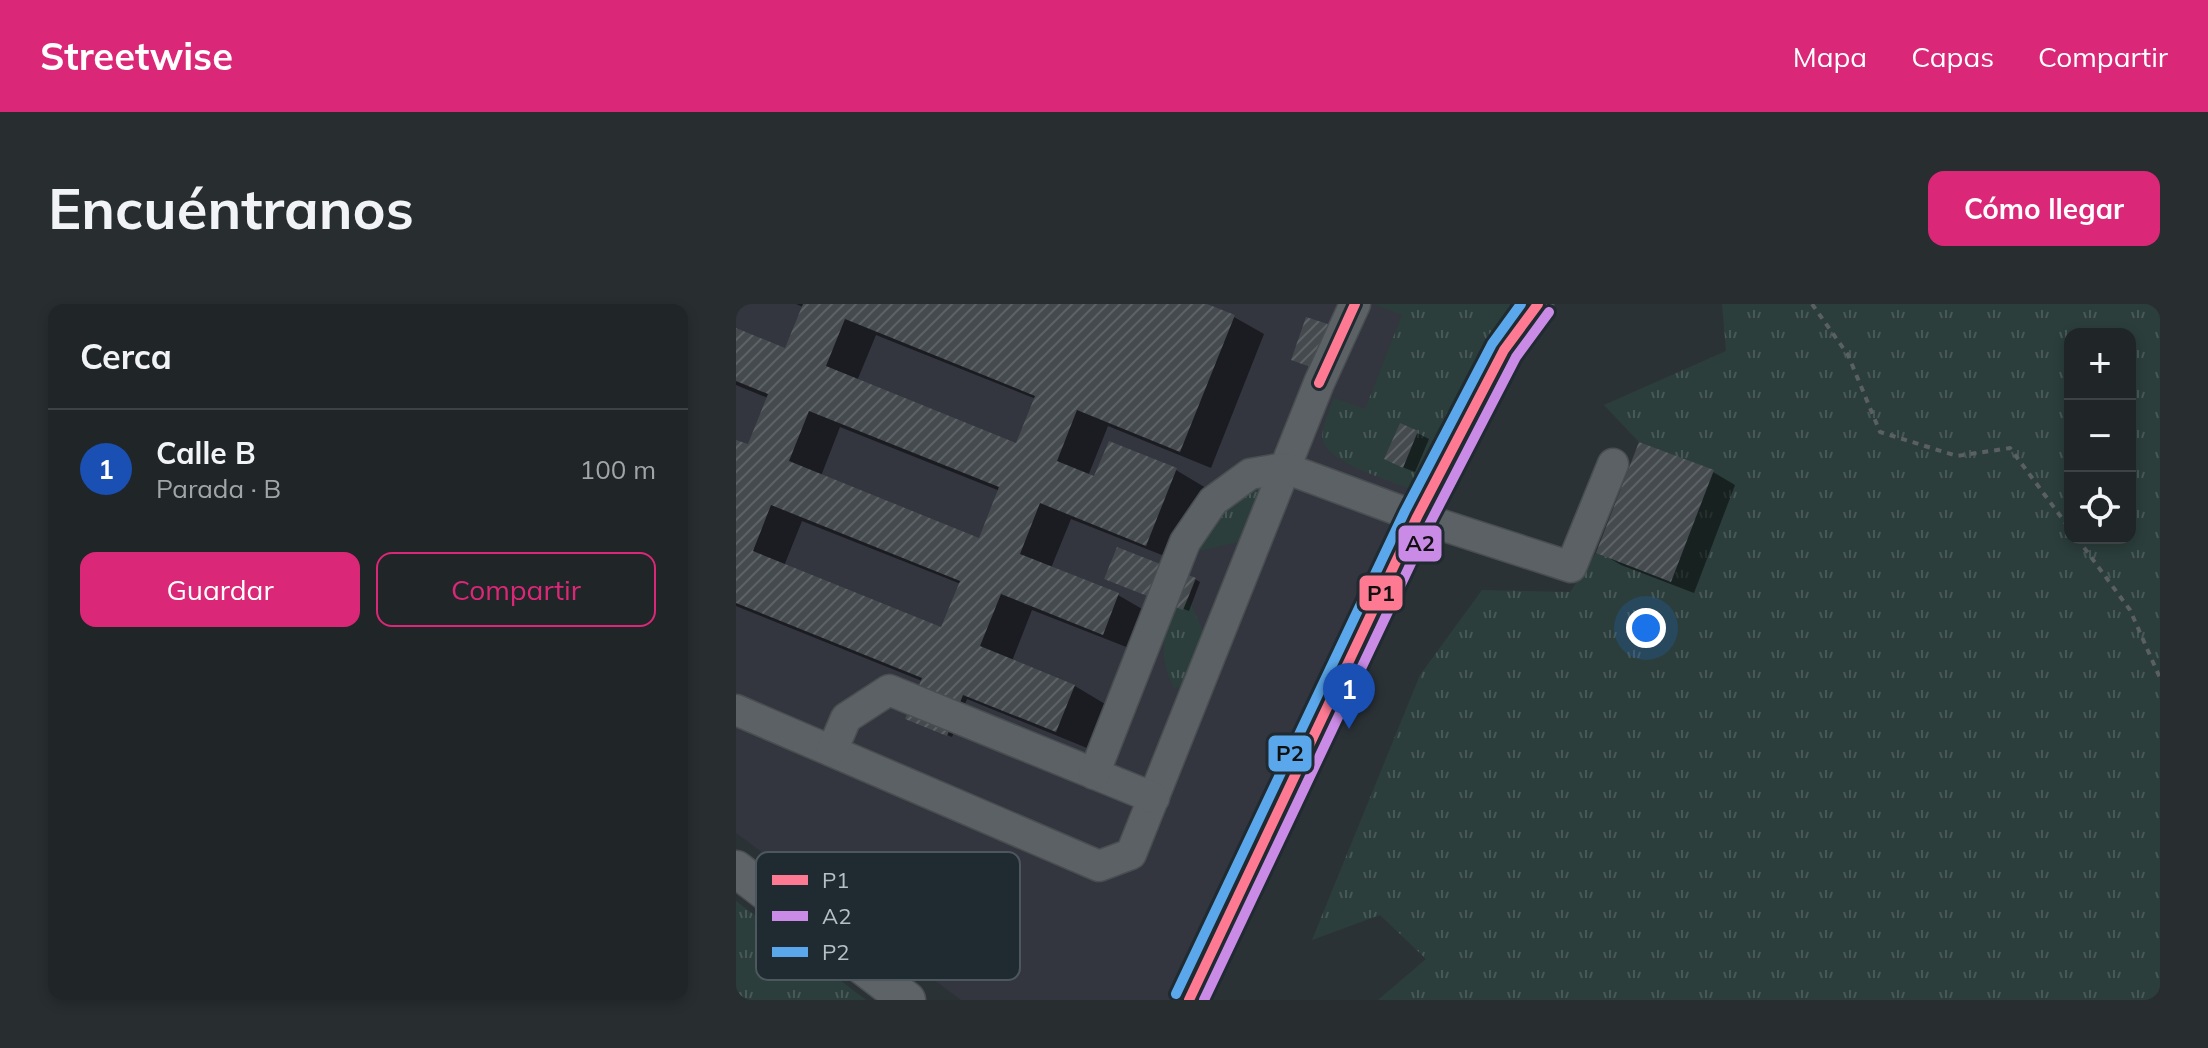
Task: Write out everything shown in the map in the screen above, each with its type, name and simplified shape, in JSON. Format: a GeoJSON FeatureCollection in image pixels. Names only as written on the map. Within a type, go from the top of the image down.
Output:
{"type":"FeatureCollection","features":[{"type":"Feature","properties":{"kind":"main road"},"geometry":{"type":"LineString","coordinates":[[736,869],[756,884]]}},
{"type":"Feature","properties":{"kind":"main road"},"geometry":{"type":"LineString","coordinates":[[881,980],[907,1000]]}},
{"type":"Feature","properties":{"kind":"street"},"geometry":{"type":"LineString","coordinates":[[736,710],[1099,866],[1131,854],[1319,383],[1355,304]]}},
{"type":"Feature","properties":{"kind":"street"},"geometry":{"type":"LineString","coordinates":[[1504,350],[1513,304]]}},
{"type":"Feature","properties":{"kind":"street"},"geometry":{"type":"LineString","coordinates":[[1189,1000],[1417,517],[1504,350],[1538,304]]}},
{"type":"Feature","properties":{"kind":"street"},"geometry":{"type":"LineString","coordinates":[[1094,774],[1185,542],[1213,501],[1250,474],[1285,468],[1417,517],[1571,567],[1613,464]]}},
{"type":"Feature","properties":{"kind":"street"},"geometry":{"type":"LineString","coordinates":[[832,751],[846,718],[889,690],[1154,798]]}},
{"type":"Feature","properties":{"kind":"path"},"geometry":{"type":"LineString","coordinates":[[1812,304],[1848,355],[1880,432],[1957,456],[2010,448],[2064,521]]}},
{"type":"Feature","properties":{"kind":"path"},"geometry":{"type":"LineString","coordinates":[[2081,544],[2130,610],[2160,678]]}},
{"type":"Feature","properties":{"kind":"shaded area"},"geometry":{"type":"Polygon","coordinates":[[[736,304],[1499,304],[1171,1000],[961,1000],[934,980],[1020,980],[1020,852],[762,852],[736,833],[736,304]]]}},
{"type":"Feature","properties":{"kind":"green space"},"geometry":{"type":"Polygon","coordinates":[[[1374,304],[1510,304],[1505,327],[1427,484],[1412,489],[1348,464],[1327,449],[1323,441],[1324,425],[1334,398],[1365,409],[1402,315],[1374,304]]]}},
{"type":"Feature","properties":{"kind":"green space"},"geometry":{"type":"Polygon","coordinates":[[[1722,304],[2160,304],[2160,1000],[1378,1000],[1426,959],[1380,915],[1312,940],[1420,675],[1482,590],[1570,592],[1596,553],[1713,470],[1639,442],[1604,405],[1726,351],[1722,304]]]}},
{"type":"Feature","properties":{"kind":"green space"},"geometry":{"type":"Polygon","coordinates":[[[1253,483],[1259,489],[1238,542],[1190,553],[1206,522],[1253,483]]]}},
{"type":"Feature","properties":{"kind":"green space"},"geometry":{"type":"Polygon","coordinates":[[[1188,598],[1204,633],[1186,685],[1174,688],[1164,658],[1164,637],[1172,605],[1188,598]]]}},
{"type":"Feature","properties":{"kind":"green space"},"geometry":{"type":"Polygon","coordinates":[[[736,901],[756,916],[756,980],[840,980],[866,1000],[736,1000],[736,901]]]}},
{"type":"Feature","properties":{"kind":"building"},"geometry":{"type":"Polygon","coordinates":[[[803,304],[1207,304],[1235,315],[1180,452],[1077,410],[1057,461],[1094,476],[1109,441],[1177,468],[1146,546],[1040,503],[1020,554],[1119,593],[1103,635],[1001,594],[980,646],[1075,685],[1056,732],[963,695],[947,736],[905,719],[922,678],[736,603],[736,440],[748,444],[768,394],[736,381],[736,328],[785,348],[803,304]],[[845,319],[826,366],[1016,443],[1035,396],[845,319]],[[809,411],[789,461],[979,538],[999,487],[809,411]],[[771,505],[753,551],[941,627],[960,581],[771,505]]]}},
{"type":"Feature","properties":{"kind":"building"},"geometry":{"type":"Polygon","coordinates":[[[1306,317],[1331,325],[1316,369],[1291,360],[1306,317]]]}},
{"type":"Feature","properties":{"kind":"building"},"geometry":{"type":"Polygon","coordinates":[[[1400,423],[1418,431],[1403,468],[1384,459],[1400,423]]]}},
{"type":"Feature","properties":{"kind":"building"},"geometry":{"type":"Polygon","coordinates":[[[1639,442],[1714,470],[1671,582],[1596,553],[1639,442]]]}},
{"type":"Feature","properties":{"kind":"building"},"geometry":{"type":"Polygon","coordinates":[[[1117,547],[1196,578],[1183,610],[1104,579],[1117,547]]]}},
{"type":"Feature","properties":{"kind":"transit line","name":"P1"},"geometry":{"type":"LineString","coordinates":[[1319,383],[1355,304]]}},
{"type":"Feature","properties":{"kind":"transit line","name":"P2"},"geometry":{"type":"LineString","coordinates":[[1176,994],[1405,511],[1492,344],[1521,304]]}},
{"type":"Feature","properties":{"kind":"transit line","name":"P1"},"geometry":{"type":"LineString","coordinates":[[1189,1000],[1417,517],[1504,350],[1538,304]]}},
{"type":"Feature","properties":{"kind":"transit line","name":"A2"},"geometry":{"type":"LineString","coordinates":[[1204,1000],[1430,523],[1516,357],[1549,312]]}},
{"type":"Feature","properties":{"kind":"place","name":"Calle B"},"geometry":{"type":"Point","coordinates":[1349,729]}}]}
